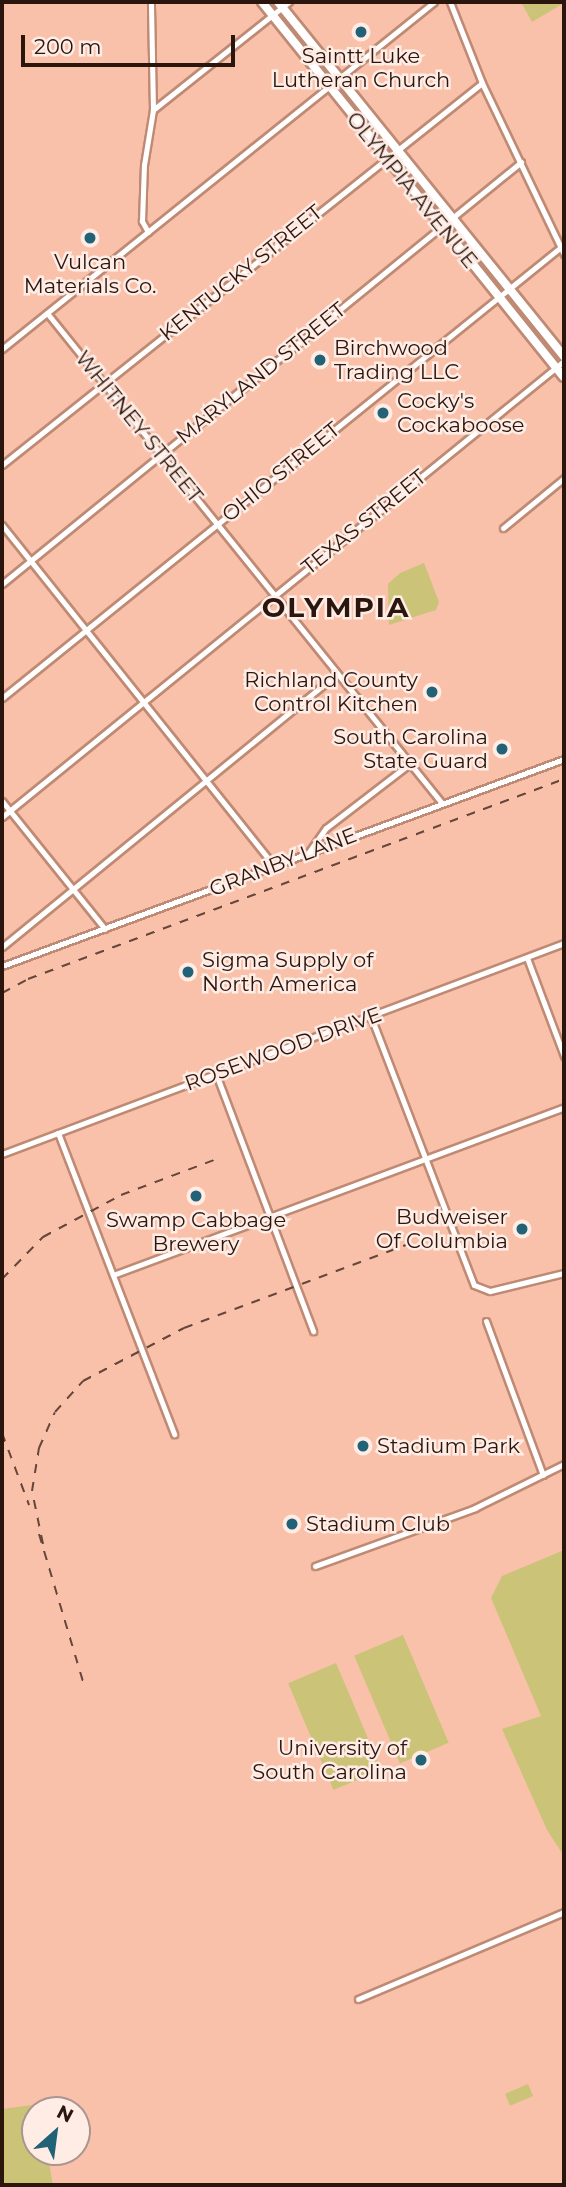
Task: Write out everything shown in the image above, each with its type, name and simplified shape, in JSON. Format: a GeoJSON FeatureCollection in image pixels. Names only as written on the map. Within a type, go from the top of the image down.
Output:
{"type":"FeatureCollection","features":[{"type":"Feature","properties":{"kind":"main road","name":"OLYMPIA AVENUE"},"geometry":{"type":"LineString","coordinates":[[261,2],[498,298],[562,357]]}},
{"type":"Feature","properties":{"kind":"main road","name":"OLYMPIA AVENUE"},"geometry":{"type":"LineString","coordinates":[[283,4],[338,77],[562,357],[564,377]]}},
{"type":"Feature","properties":{"kind":"street"},"geometry":{"type":"LineString","coordinates":[[148,232],[142,220],[144,165],[153,110],[151,2]]}},
{"type":"Feature","properties":{"kind":"street"},"geometry":{"type":"LineString","coordinates":[[2,349],[327,85],[434,2]]}},
{"type":"Feature","properties":{"kind":"street"},"geometry":{"type":"LineString","coordinates":[[450,2],[482,83],[563,251]]}},
{"type":"Feature","properties":{"kind":"street"},"geometry":{"type":"LineString","coordinates":[[153,110],[283,4]]}},
{"type":"Feature","properties":{"kind":"street","name":"KENTUCKY STREET"},"geometry":{"type":"LineString","coordinates":[[2,465],[482,83]]}},
{"type":"Feature","properties":{"kind":"street","name":"MARYLAND STREET"},"geometry":{"type":"LineString","coordinates":[[2,584],[160,453],[453,220],[521,162]]}},
{"type":"Feature","properties":{"kind":"street","name":"OHIO STREET"},"geometry":{"type":"LineString","coordinates":[[2,698],[498,298],[563,251]]}},
{"type":"Feature","properties":{"kind":"street","name":"WHITNEY STREET"},"geometry":{"type":"LineString","coordinates":[[47,313],[441,803]]}},
{"type":"Feature","properties":{"kind":"street","name":"TEXAS STREET"},"geometry":{"type":"LineString","coordinates":[[2,817],[562,357]]}},
{"type":"Feature","properties":{"kind":"street"},"geometry":{"type":"LineString","coordinates":[[503,528],[564,478]]}},
{"type":"Feature","properties":{"kind":"street"},"geometry":{"type":"LineString","coordinates":[[2,526],[274,866]]}},
{"type":"Feature","properties":{"kind":"street"},"geometry":{"type":"LineString","coordinates":[[2,947],[75,891],[336,675]]}},
{"type":"Feature","properties":{"kind":"street","name":"GRANBY LANE"},"geometry":{"type":"LineString","coordinates":[[2,966],[564,759]]}},
{"type":"Feature","properties":{"kind":"street"},"geometry":{"type":"LineString","coordinates":[[309,853],[326,828],[408,765]]}},
{"type":"Feature","properties":{"kind":"street"},"geometry":{"type":"LineString","coordinates":[[2,801],[105,929]]}},
{"type":"Feature","properties":{"kind":"street","name":"ROSEWOOD DRIVE"},"geometry":{"type":"LineString","coordinates":[[2,1154],[564,943]]}},
{"type":"Feature","properties":{"kind":"street"},"geometry":{"type":"LineString","coordinates":[[527,958],[564,1056]]}},
{"type":"Feature","properties":{"kind":"street"},"geometry":{"type":"LineString","coordinates":[[371,1017],[470,1279],[481,1290],[564,1273]]}},
{"type":"Feature","properties":{"kind":"street"},"geometry":{"type":"LineString","coordinates":[[216,1074],[313,1331]]}},
{"type":"Feature","properties":{"kind":"street"},"geometry":{"type":"LineString","coordinates":[[113,1275],[564,1108]]}},
{"type":"Feature","properties":{"kind":"street"},"geometry":{"type":"LineString","coordinates":[[58,1133],[174,1434]]}},
{"type":"Feature","properties":{"kind":"street"},"geometry":{"type":"LineString","coordinates":[[486,1321],[543,1475]]}},
{"type":"Feature","properties":{"kind":"street"},"geometry":{"type":"LineString","coordinates":[[315,1566],[475,1508],[564,1464]]}},
{"type":"Feature","properties":{"kind":"street"},"geometry":{"type":"LineString","coordinates":[[358,1999],[564,1912]]}},
{"type":"Feature","properties":{"kind":"shaded area"},"geometry":{"type":"Polygon","coordinates":[[[521,2],[564,2],[564,3],[532,22],[521,2]]]}},
{"type":"Feature","properties":{"kind":"shaded area"},"geometry":{"type":"Polygon","coordinates":[[[424,563],[439,602],[436,610],[389,625],[388,584],[400,573],[424,563]]]}},
{"type":"Feature","properties":{"kind":"shaded area"},"geometry":{"type":"Polygon","coordinates":[[[564,1550],[564,1856],[547,1830],[502,1729],[541,1716],[491,1598],[502,1576],[564,1550]]]}},
{"type":"Feature","properties":{"kind":"shaded area"},"geometry":{"type":"Polygon","coordinates":[[[403,1635],[449,1743],[400,1763],[354,1656],[403,1635]]]}},
{"type":"Feature","properties":{"kind":"shaded area"},"geometry":{"type":"Polygon","coordinates":[[[336,1663],[381,1770],[333,1790],[288,1683],[336,1663]]]}},
{"type":"Feature","properties":{"kind":"shaded area"},"geometry":{"type":"Polygon","coordinates":[[[528,2084],[533,2096],[510,2106],[505,2094],[528,2084]]]}},
{"type":"Feature","properties":{"kind":"shaded area"},"geometry":{"type":"Polygon","coordinates":[[[21,2106],[21,2166],[50,2166],[53,2185],[2,2185],[2,2109],[21,2106]]]}},
{"type":"Feature","properties":{"kind":"railway"},"geometry":{"type":"LineString","coordinates":[[2,993],[28,979],[564,779]]}},
{"type":"Feature","properties":{"kind":"railway"},"geometry":{"type":"LineString","coordinates":[[2,1279],[43,1237],[121,1195],[214,1160]]}},
{"type":"Feature","properties":{"kind":"railway"},"geometry":{"type":"LineString","coordinates":[[43,1544],[32,1491],[39,1448],[55,1412],[83,1381],[184,1328],[427,1237]]}},
{"type":"Feature","properties":{"kind":"railway"},"geometry":{"type":"LineString","coordinates":[[2,1433],[29,1505]]}},
{"type":"Feature","properties":{"kind":"railway"},"geometry":{"type":"LineString","coordinates":[[39,1534],[83,1682]]}},
{"type":"Feature","properties":{"kind":"place","name":"Saintt Luke Lutheran Church"},"geometry":{"type":"Point","coordinates":[361,32]}},
{"type":"Feature","properties":{"kind":"place","name":"Vulcan Materials Co."},"geometry":{"type":"Point","coordinates":[90,238]}},
{"type":"Feature","properties":{"kind":"place","name":"Birchwood Trading LLC"},"geometry":{"type":"Point","coordinates":[320,360]}},
{"type":"Feature","properties":{"kind":"place","name":"Cocky's Cockaboose"},"geometry":{"type":"Point","coordinates":[383,413]}},
{"type":"Feature","properties":{"kind":"place","name":"Richland County Control Kitchen"},"geometry":{"type":"Point","coordinates":[432,692]}},
{"type":"Feature","properties":{"kind":"place","name":"South Carolina State Guard"},"geometry":{"type":"Point","coordinates":[502,749]}},
{"type":"Feature","properties":{"kind":"place","name":"Sigma Supply of North America"},"geometry":{"type":"Point","coordinates":[188,972]}},
{"type":"Feature","properties":{"kind":"place","name":"Swamp Cabbage Brewery"},"geometry":{"type":"Point","coordinates":[196,1196]}},
{"type":"Feature","properties":{"kind":"place","name":"Budweiser Of Columbia"},"geometry":{"type":"Point","coordinates":[522,1229]}},
{"type":"Feature","properties":{"kind":"place","name":"Stadium Park"},"geometry":{"type":"Point","coordinates":[363,1446]}},
{"type":"Feature","properties":{"kind":"place","name":"Stadium Club"},"geometry":{"type":"Point","coordinates":[292,1524]}},
{"type":"Feature","properties":{"kind":"place","name":"University of South Carolina"},"geometry":{"type":"Point","coordinates":[421,1760]}},
{"type":"Feature","properties":{"kind":"district","name":"OLYMPIA"},"geometry":{"type":"Point","coordinates":[336,607]}}]}
